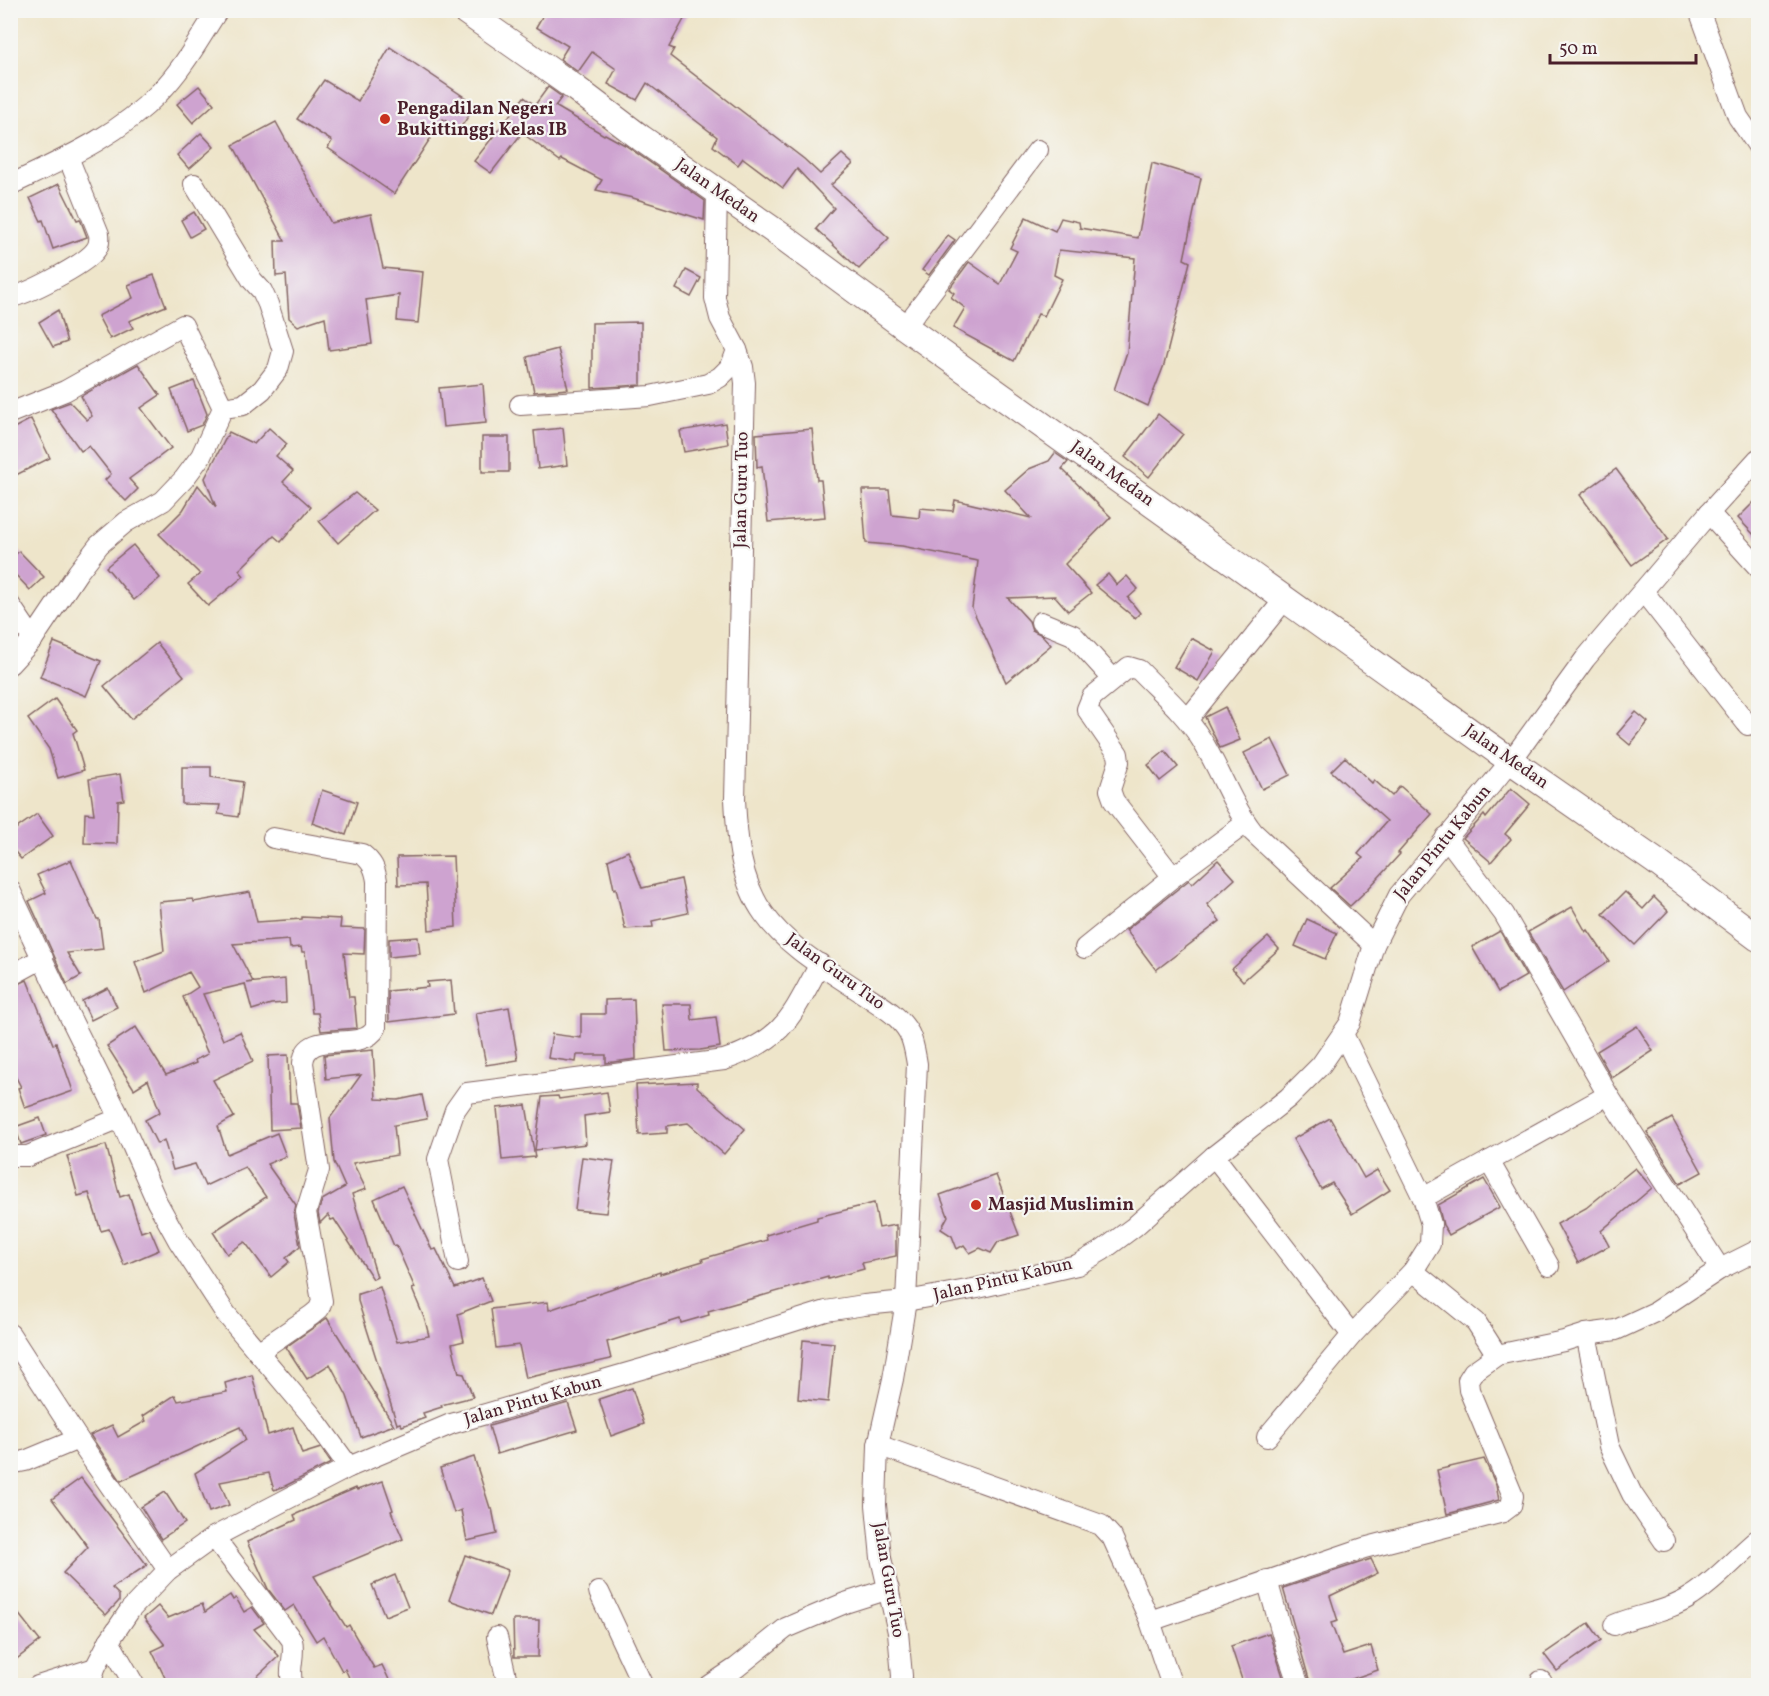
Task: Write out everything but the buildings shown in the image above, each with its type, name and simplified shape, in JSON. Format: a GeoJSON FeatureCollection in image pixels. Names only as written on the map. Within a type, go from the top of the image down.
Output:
{"type":"FeatureCollection","features":[{"type":"Feature","properties":{"kind":"main road","name":"Jalan Medan"},"geometry":{"type":"LineString","coordinates":[[464,10],[1511,761],[1655,861],[1758,938]]}},
{"type":"Feature","properties":{"kind":"street"},"geometry":{"type":"LineString","coordinates":[[10,185],[98,141],[129,119],[159,93],[179,70],[218,10]]}},
{"type":"Feature","properties":{"kind":"street"},"geometry":{"type":"LineString","coordinates":[[1700,10],[1738,117],[1758,146]]}},
{"type":"Feature","properties":{"kind":"street"},"geometry":{"type":"LineString","coordinates":[[905,327],[1038,150]]}},
{"type":"Feature","properties":{"kind":"street"},"geometry":{"type":"LineString","coordinates":[[10,297],[36,288],[82,262],[97,248],[99,234],[68,157]]}},
{"type":"Feature","properties":{"kind":"street"},"geometry":{"type":"LineString","coordinates":[[194,184],[252,280],[262,291],[283,351],[278,369],[262,390],[243,405],[224,408]]}},
{"type":"Feature","properties":{"kind":"street","name":"Jalan Guru Tuo"},"geometry":{"type":"LineString","coordinates":[[717,191],[715,298],[720,318],[737,350],[743,367],[745,383],[735,799],[742,862],[753,894],[764,913],[797,948],[896,1016],[908,1032],[914,1046],[917,1064],[906,1301],[893,1379],[878,1445],[876,1505],[881,1558],[898,1632],[902,1676],[900,1686]]}},
{"type":"Feature","properties":{"kind":"street"},"geometry":{"type":"LineString","coordinates":[[10,413],[65,391],[183,325],[224,408]]}},
{"type":"Feature","properties":{"kind":"street"},"geometry":{"type":"LineString","coordinates":[[520,405],[650,396],[708,384],[720,377],[731,366],[737,350]]}},
{"type":"Feature","properties":{"kind":"street"},"geometry":{"type":"LineString","coordinates":[[10,664],[33,639],[99,545],[126,522],[163,501],[184,479],[201,456],[224,408]]}},
{"type":"Feature","properties":{"kind":"street","name":"Jalan Pintu Kabun"},"geometry":{"type":"LineString","coordinates":[[92,1677],[109,1641],[130,1610],[168,1570],[214,1537],[349,1467],[451,1424],[645,1368],[826,1311],[906,1301],[978,1288],[1077,1265],[1103,1250],[1134,1227],[1214,1156],[1288,1098],[1321,1065],[1350,1023],[1374,945],[1399,895],[1511,761],[1585,659],[1758,459]]}},
{"type":"Feature","properties":{"kind":"street"},"geometry":{"type":"LineString","coordinates":[[1709,513],[1758,567]]}},
{"type":"Feature","properties":{"kind":"street"},"geometry":{"type":"LineString","coordinates":[[1642,591],[1748,725]]}},
{"type":"Feature","properties":{"kind":"street"},"geometry":{"type":"LineString","coordinates":[[1188,719],[1285,599]]}},
{"type":"Feature","properties":{"kind":"street"},"geometry":{"type":"LineString","coordinates":[[10,605],[33,639]]}},
{"type":"Feature","properties":{"kind":"street"},"geometry":{"type":"LineString","coordinates":[[1041,622],[1073,635],[1113,679]]}},
{"type":"Feature","properties":{"kind":"street"},"geometry":{"type":"LineString","coordinates":[[1173,877],[1114,801],[1110,790],[1119,762],[1118,754],[1088,709],[1092,697],[1127,668],[1139,670],[1188,719],[1253,832],[1374,945]]}},
{"type":"Feature","properties":{"kind":"street"},"geometry":{"type":"LineString","coordinates":[[1085,948],[1173,877],[1246,823]]}},
{"type":"Feature","properties":{"kind":"street"},"geometry":{"type":"LineString","coordinates":[[1446,837],[1504,914],[1608,1095],[1720,1269]]}},
{"type":"Feature","properties":{"kind":"street"},"geometry":{"type":"LineString","coordinates":[[258,1352],[312,1315],[319,1309],[322,1301],[306,1212],[319,1170],[303,1063],[304,1055],[308,1049],[317,1044],[363,1040],[372,1035],[376,1029],[377,881],[375,869],[362,854],[273,838]]}},
{"type":"Feature","properties":{"kind":"street"},"geometry":{"type":"LineString","coordinates":[[10,890],[120,1118],[157,1202],[178,1240],[226,1314],[312,1416],[349,1467]]}},
{"type":"Feature","properties":{"kind":"street"},"geometry":{"type":"LineString","coordinates":[[10,976],[43,958]]}},
{"type":"Feature","properties":{"kind":"street"},"geometry":{"type":"LineString","coordinates":[[458,1262],[438,1159],[455,1110],[467,1093],[724,1060],[748,1052],[770,1039],[789,1021],[820,964]]}},
{"type":"Feature","properties":{"kind":"street"},"geometry":{"type":"LineString","coordinates":[[1267,1437],[1352,1335],[1413,1271],[1430,1244],[1431,1224],[1423,1198],[1343,1034]]}},
{"type":"Feature","properties":{"kind":"street"},"geometry":{"type":"LineString","coordinates":[[1423,1198],[1608,1095]]}},
{"type":"Feature","properties":{"kind":"street"},"geometry":{"type":"LineString","coordinates":[[10,1156],[28,1156],[120,1118]]}},
{"type":"Feature","properties":{"kind":"street"},"geometry":{"type":"LineString","coordinates":[[1214,1156],[1352,1335]]}},
{"type":"Feature","properties":{"kind":"street"},"geometry":{"type":"LineString","coordinates":[[1489,1161],[1549,1266]]}},
{"type":"Feature","properties":{"kind":"street"},"geometry":{"type":"LineString","coordinates":[[1150,1621],[1364,1548],[1503,1512],[1511,1506],[1513,1496],[1469,1390],[1468,1380],[1473,1372],[1497,1355],[1586,1334],[1616,1330],[1655,1312],[1720,1269],[1758,1250]]}},
{"type":"Feature","properties":{"kind":"street"},"geometry":{"type":"LineString","coordinates":[[1413,1271],[1476,1322],[1497,1355]]}},
{"type":"Feature","properties":{"kind":"street"},"geometry":{"type":"LineString","coordinates":[[10,1334],[78,1439],[168,1570]]}},
{"type":"Feature","properties":{"kind":"street"},"geometry":{"type":"LineString","coordinates":[[1586,1334],[1609,1446],[1632,1494],[1664,1541]]}},
{"type":"Feature","properties":{"kind":"street"},"geometry":{"type":"LineString","coordinates":[[10,1464],[25,1461],[78,1439]]}},
{"type":"Feature","properties":{"kind":"street"},"geometry":{"type":"LineString","coordinates":[[878,1445],[1101,1525],[1112,1537],[1150,1621],[1172,1686]]}},
{"type":"Feature","properties":{"kind":"street"},"geometry":{"type":"LineString","coordinates":[[214,1537],[292,1640],[294,1646],[290,1676],[293,1686]]}},
{"type":"Feature","properties":{"kind":"street"},"geometry":{"type":"LineString","coordinates":[[1614,1625],[1631,1617],[1654,1613],[1692,1596],[1758,1539]]}},
{"type":"Feature","properties":{"kind":"street"},"geometry":{"type":"LineString","coordinates":[[1267,1580],[1299,1686]]}},
{"type":"Feature","properties":{"kind":"street"},"geometry":{"type":"LineString","coordinates":[[709,1686],[736,1668],[786,1628],[845,1603],[889,1589]]}},
{"type":"Feature","properties":{"kind":"street"},"geometry":{"type":"LineString","coordinates":[[599,1592],[643,1686]]}},
{"type":"Feature","properties":{"kind":"street"},"geometry":{"type":"LineString","coordinates":[[497,1637],[508,1686]]}},
{"type":"Feature","properties":{"kind":"street"},"geometry":{"type":"LineString","coordinates":[[109,1641],[135,1686]]}},
{"type":"Feature","properties":{"kind":"street"},"geometry":{"type":"LineString","coordinates":[[38,1686],[92,1677]]}},
{"type":"Feature","properties":{"kind":"place","name":"Pengadilan Negeri Bukittinggi Kelas IB"},"geometry":{"type":"Point","coordinates":[385,119]}},
{"type":"Feature","properties":{"kind":"place","name":"Masjid Muslimin"},"geometry":{"type":"Point","coordinates":[976,1205]}}]}
